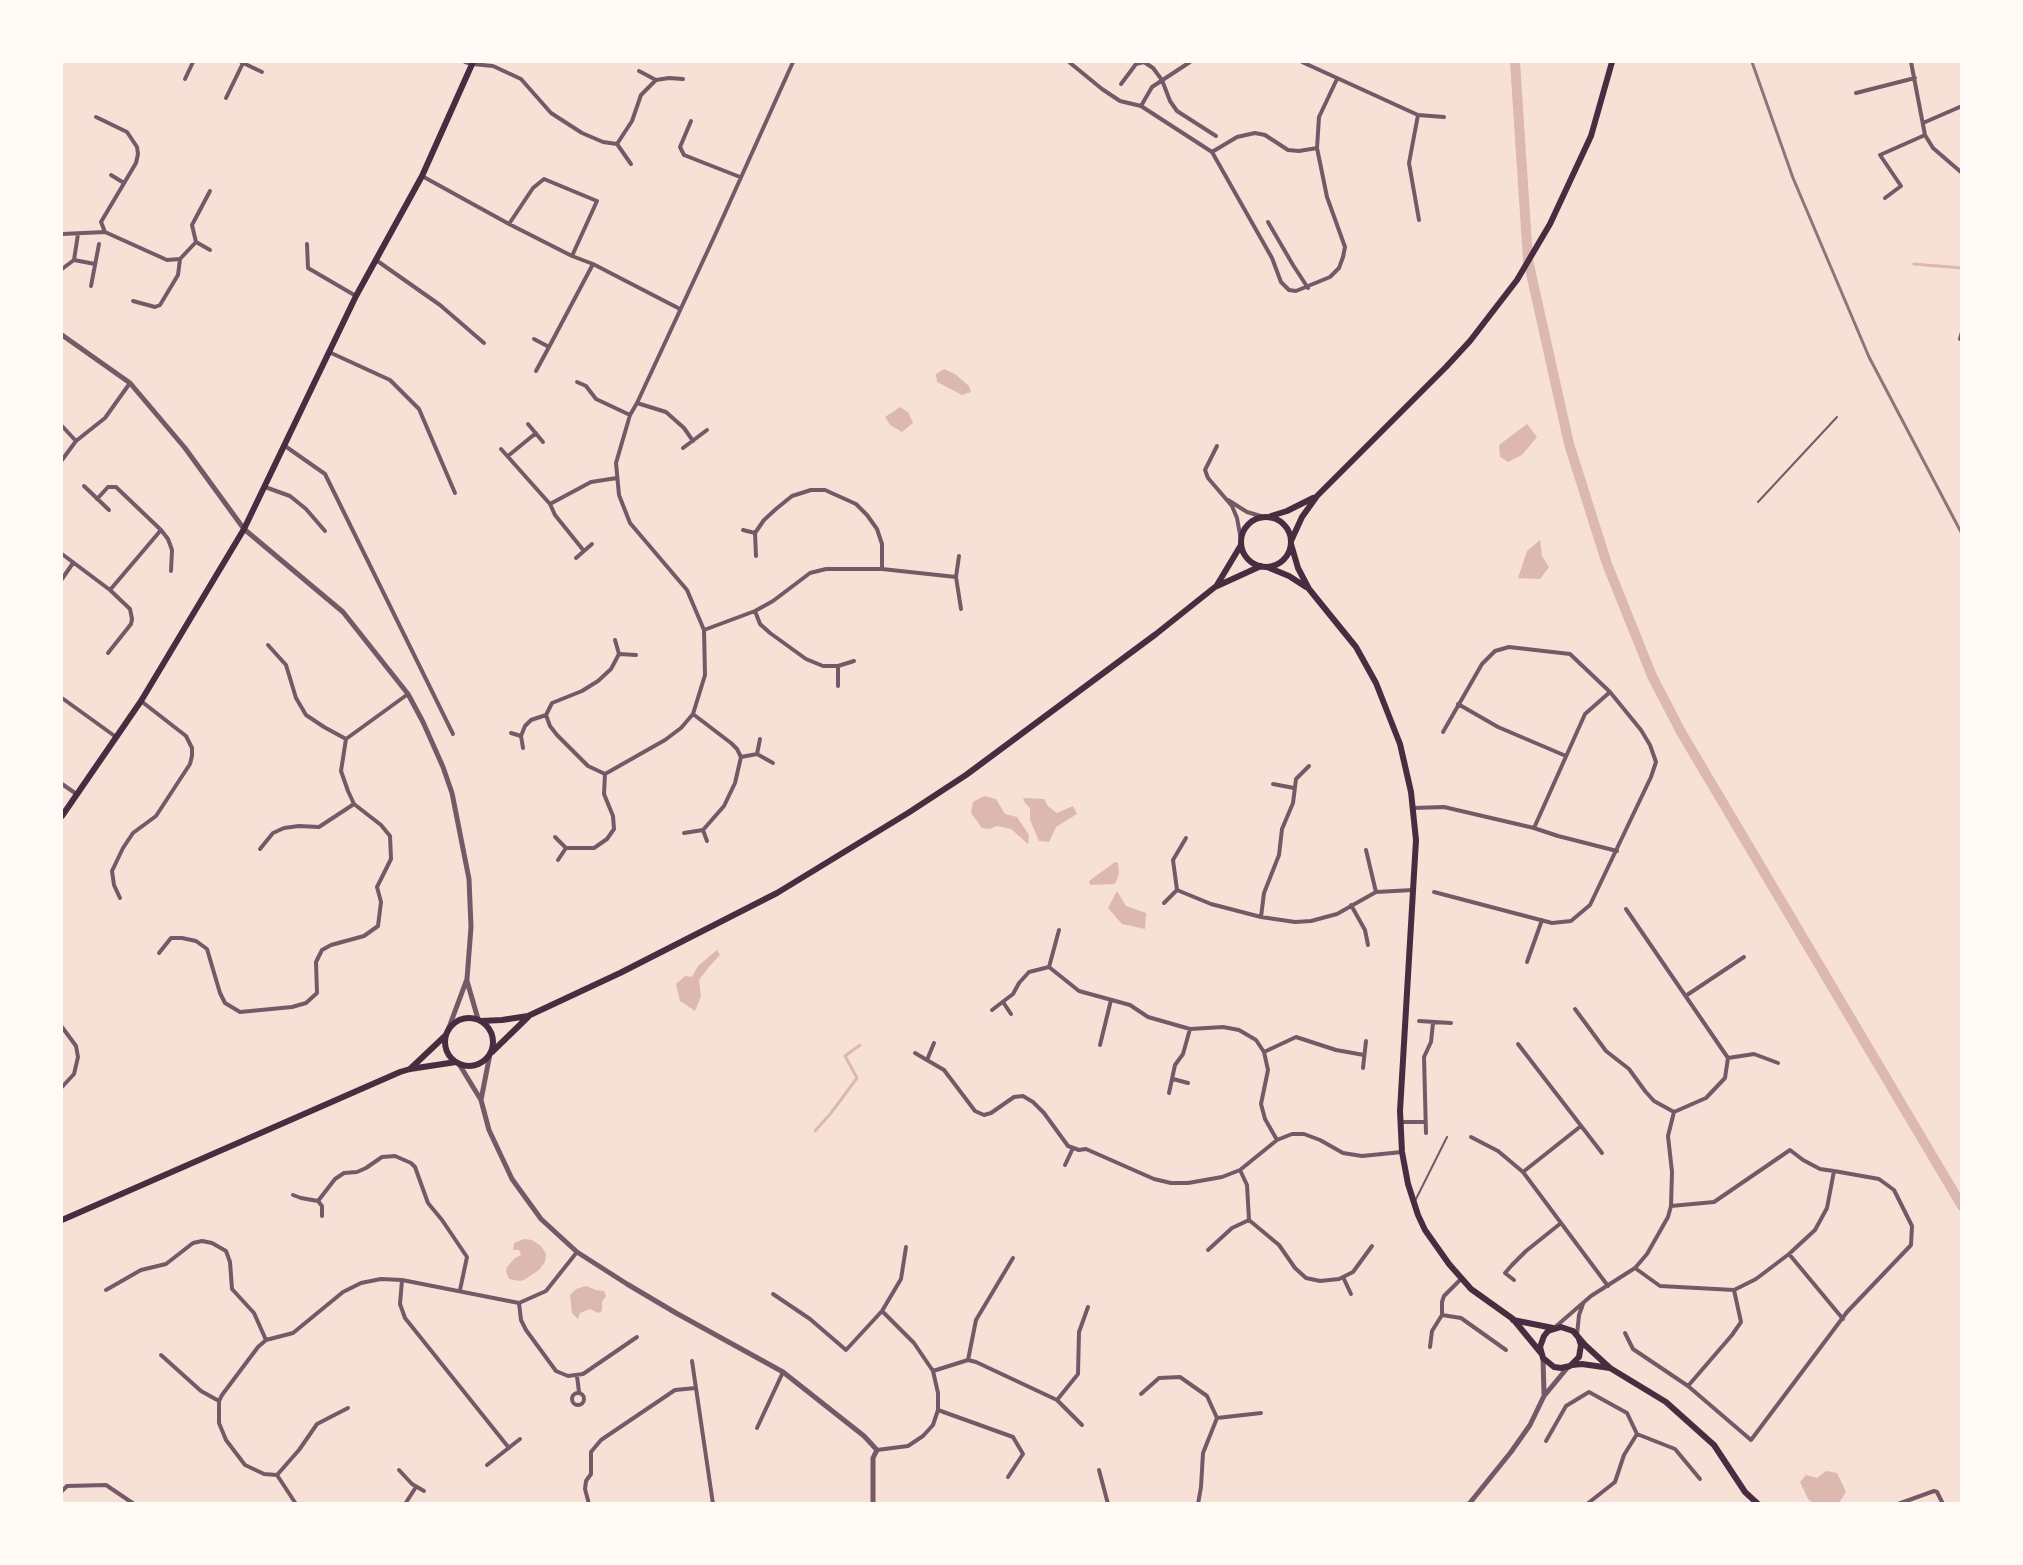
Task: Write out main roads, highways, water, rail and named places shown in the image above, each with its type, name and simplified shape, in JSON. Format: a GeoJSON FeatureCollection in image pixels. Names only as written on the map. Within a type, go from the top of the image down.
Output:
{"type":"FeatureCollection","features":[{"type":"Feature","properties":{"kind":"main road"},"geometry":{"type":"LineString","coordinates":[[62,816],[75,793],[141,701],[244,529],[356,296],[422,176],[470,62]]}},
{"type":"Feature","properties":{"kind":"main road"},"geometry":{"type":"LineString","coordinates":[[410,1069],[461,1019],[504,1020],[528,1017],[667,950],[777,893],[908,813],[1006,747],[1215,587],[1263,566],[1273,566],[1285,558],[1302,517],[1317,496],[1446,368],[1517,280],[1550,224],[1592,136],[1612,62]]}},
{"type":"Feature","properties":{"kind":"main road"},"geometry":{"type":"LineString","coordinates":[[1215,587],[1251,522],[1287,511],[1317,496]]}},
{"type":"Feature","properties":{"kind":"main road"},"geometry":{"type":"LineString","coordinates":[[1266,517],[1282,522],[1290,534],[1298,568],[1309,589],[1356,648],[1384,700],[1406,767],[1416,840],[1400,1122],[1402,1152],[1414,1204],[1433,1243],[1461,1279],[1513,1319],[1542,1356],[1554,1367],[1582,1364],[1610,1368]]}},
{"type":"Feature","properties":{"kind":"main road"},"geometry":{"type":"LineString","coordinates":[[1241,542],[1248,558],[1289,576],[1309,589]]}},
{"type":"Feature","properties":{"kind":"main road"},"geometry":{"type":"LineString","coordinates":[[447,1032],[446,1050],[458,1063],[466,1066],[480,1064],[528,1017]]}},
{"type":"Feature","properties":{"kind":"main road"},"geometry":{"type":"LineString","coordinates":[[479,1020],[491,1031],[493,1038],[491,1053]]}},
{"type":"Feature","properties":{"kind":"main road"},"geometry":{"type":"LineString","coordinates":[[62,1220],[410,1069],[458,1063]]}},
{"type":"Feature","properties":{"kind":"main road"},"geometry":{"type":"LineString","coordinates":[[1513,1319],[1554,1328],[1567,1328],[1610,1368],[1666,1402],[1714,1445],[1745,1492],[1758,1503]]}},
{"type":"Feature","properties":{"kind":"main road"},"geometry":{"type":"LineString","coordinates":[[1542,1356],[1540,1347],[1544,1336],[1554,1328]]}},
{"type":"Feature","properties":{"kind":"main road"},"geometry":{"type":"LineString","coordinates":[[1569,1366],[1575,1362],[1581,1351],[1578,1337]]}},
{"type":"Feature","properties":{"kind":"waterway"},"geometry":{"type":"LineString","coordinates":[[1515,62],[1528,260],[1569,444],[1607,564],[1652,676],[1681,732],[1962,1206]]}},
{"type":"Feature","properties":{"kind":"waterway"},"geometry":{"type":"LineString","coordinates":[[1914,264],[1962,268]]}},
{"type":"Feature","properties":{"kind":"waterway"},"geometry":{"type":"LineString","coordinates":[[815,1131],[857,1078],[845,1056],[860,1045]]}},
{"type":"Feature","properties":{"kind":"railway"},"geometry":{"type":"LineString","coordinates":[[1752,62],[1793,178],[1869,357],[1962,534]]}}]}
